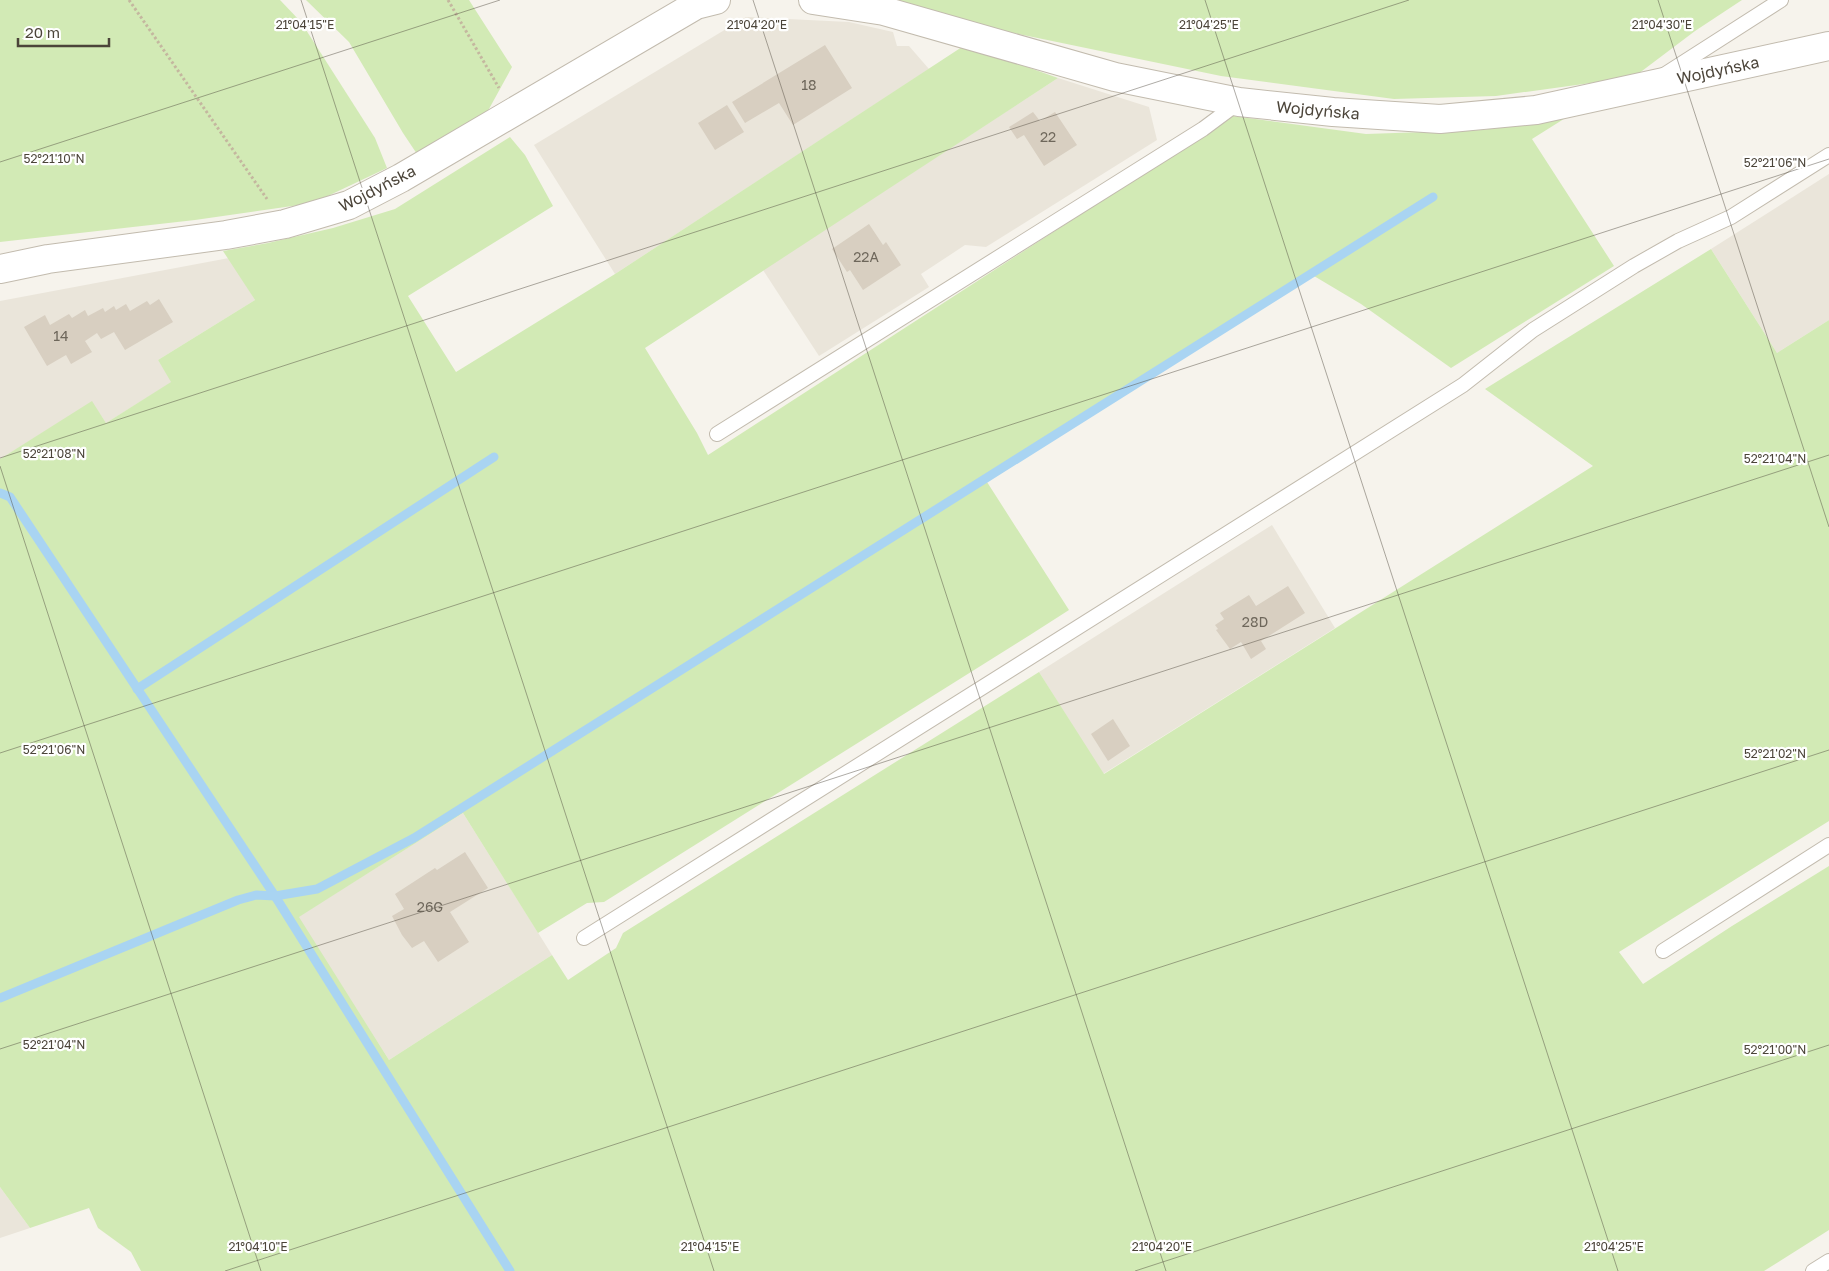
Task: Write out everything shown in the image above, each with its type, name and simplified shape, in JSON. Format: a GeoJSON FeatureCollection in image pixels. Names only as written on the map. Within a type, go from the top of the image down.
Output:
{"type":"FeatureCollection","features":[{"type":"Feature","properties":{"kind":"street","name":"Wojdyńska"},"geometry":{"type":"LineString","coordinates":[[0,268],[48,259],[226,235],[285,224],[348,205],[401,178],[696,5],[716,0]]}},
{"type":"Feature","properties":{"kind":"street","name":"Wojdyńska"},"geometry":{"type":"LineString","coordinates":[[813,0],[884,11],[1114,77],[1239,102],[1333,112],[1440,119],[1536,110],[1829,46]]}},
{"type":"Feature","properties":{"kind":"lane"},"geometry":{"type":"LineString","coordinates":[[1649,84],[1781,0]]}},
{"type":"Feature","properties":{"kind":"lane"},"geometry":{"type":"LineString","coordinates":[[717,434],[1203,129],[1239,102]]}},
{"type":"Feature","properties":{"kind":"lane"},"geometry":{"type":"LineString","coordinates":[[584,938],[1463,385],[1534,330],[1634,266],[1678,241],[1731,217],[1829,155]]}},
{"type":"Feature","properties":{"kind":"lane"},"geometry":{"type":"LineString","coordinates":[[1662,951],[1829,845]]}},
{"type":"Feature","properties":{"kind":"lane"},"geometry":{"type":"LineString","coordinates":[[1813,1271],[1829,1261]]}},
{"type":"Feature","properties":{"kind":"path"},"geometry":{"type":"LineString","coordinates":[[129,0],[285,224]]}},
{"type":"Feature","properties":{"kind":"path"},"geometry":{"type":"LineString","coordinates":[[448,0],[513,112]]}},
{"type":"Feature","properties":{"kind":"shaded area"},"geometry":{"type":"Polygon","coordinates":[[[746,17],[849,22],[893,32],[897,46],[909,46],[929,69],[615,274],[534,145],[746,17]]]}},
{"type":"Feature","properties":{"kind":"shaded area"},"geometry":{"type":"Polygon","coordinates":[[[1058,78],[1149,107],[1157,140],[986,247],[965,245],[921,274],[929,287],[819,356],[763,270],[1058,78]]]}},
{"type":"Feature","properties":{"kind":"shaded area"},"geometry":{"type":"Polygon","coordinates":[[[1829,174],[1829,320],[1777,353],[1711,249],[1829,174]]]}},
{"type":"Feature","properties":{"kind":"shaded area"},"geometry":{"type":"Polygon","coordinates":[[[229,258],[255,300],[158,360],[172,382],[106,423],[92,402],[0,459],[0,301],[229,258]]]}},
{"type":"Feature","properties":{"kind":"shaded area"},"geometry":{"type":"Polygon","coordinates":[[[1272,525],[1335,628],[1103,774],[1039,672],[1272,525]]]}},
{"type":"Feature","properties":{"kind":"shaded area"},"geometry":{"type":"Polygon","coordinates":[[[463,813],[552,955],[389,1060],[298,917],[463,813]]]}},
{"type":"Feature","properties":{"kind":"shaded area"},"geometry":{"type":"Polygon","coordinates":[[[0,1187],[30,1228],[0,1238],[0,1187]]]}},
{"type":"Feature","properties":{"kind":"green space"},"geometry":{"type":"Polygon","coordinates":[[[0,0],[280,0],[301,22],[375,138],[387,168],[313,203],[195,220],[0,242],[0,0]]]}},
{"type":"Feature","properties":{"kind":"green space"},"geometry":{"type":"Polygon","coordinates":[[[306,0],[469,0],[512,67],[484,118],[417,154],[349,42],[306,0]]]}},
{"type":"Feature","properties":{"kind":"green space"},"geometry":{"type":"Polygon","coordinates":[[[875,0],[1742,0],[1695,31],[1634,77],[1496,96],[1394,99],[1221,76],[999,30],[875,0]]]}},
{"type":"Feature","properties":{"kind":"green space"},"geometry":{"type":"Polygon","coordinates":[[[965,45],[1058,78],[645,348],[697,433],[708,455],[1233,116],[1366,134],[1482,130],[1567,117],[1532,139],[1614,266],[1451,368],[1361,304],[1314,276],[987,482],[1069,610],[1030,635],[604,902],[587,903],[538,933],[463,813],[299,917],[389,1060],[552,955],[568,980],[616,948],[623,933],[1039,672],[1104,774],[1593,466],[1485,389],[1711,249],[1777,353],[1829,320],[1829,821],[1619,952],[1643,984],[1829,866],[1829,1230],[1764,1271],[141,1271],[131,1252],[98,1228],[89,1208],[30,1228],[0,1187],[0,459],[92,401],[106,423],[171,382],[158,360],[255,300],[223,251],[333,228],[395,209],[510,137],[525,155],[553,206],[408,296],[456,372],[615,274],[965,45]]]}},
{"type":"Feature","properties":{"kind":"building"},"geometry":{"type":"Polygon","coordinates":[[[825,45],[852,88],[793,125],[779,103],[745,123],[732,102],[825,45]]]}},
{"type":"Feature","properties":{"kind":"building"},"geometry":{"type":"Polygon","coordinates":[[[727,105],[744,132],[715,150],[698,123],[727,105]]]}},
{"type":"Feature","properties":{"kind":"building"},"geometry":{"type":"Polygon","coordinates":[[[1033,112],[1040,121],[1055,112],[1077,145],[1044,166],[1024,135],[1017,139],[1009,127],[1033,112]]]}},
{"type":"Feature","properties":{"kind":"building"},"geometry":{"type":"Polygon","coordinates":[[[869,224],[883,245],[886,242],[901,265],[863,290],[850,270],[847,272],[832,249],[869,224]]]}},
{"type":"Feature","properties":{"kind":"building"},"geometry":{"type":"Polygon","coordinates":[[[159,299],[173,322],[125,350],[114,332],[101,339],[97,333],[85,341],[92,352],[71,364],[66,355],[47,366],[24,327],[45,315],[50,325],[69,314],[72,318],[85,310],[88,316],[103,308],[105,312],[114,306],[116,310],[126,304],[130,311],[147,301],[150,305],[159,299]]]}},
{"type":"Feature","properties":{"kind":"building"},"geometry":{"type":"Polygon","coordinates":[[[1288,586],[1305,613],[1261,641],[1266,649],[1251,659],[1241,642],[1230,649],[1216,630],[1218,629],[1215,625],[1224,619],[1220,613],[1249,595],[1256,606],[1288,586]]]}},
{"type":"Feature","properties":{"kind":"building"},"geometry":{"type":"Polygon","coordinates":[[[1113,719],[1130,746],[1108,761],[1091,734],[1113,719]]]}},
{"type":"Feature","properties":{"kind":"building"},"geometry":{"type":"Polygon","coordinates":[[[465,852],[488,888],[450,912],[469,942],[438,962],[424,941],[412,948],[402,935],[392,916],[404,909],[395,894],[435,868],[437,870],[465,852]]]}},
{"type":"Feature","properties":{"kind":"waterway"},"geometry":{"type":"LineString","coordinates":[[0,998],[238,900],[256,895],[275,896],[317,889],[414,838],[1433,197]]}},
{"type":"Feature","properties":{"kind":"waterway"},"geometry":{"type":"LineString","coordinates":[[137,689],[494,457]]}},
{"type":"Feature","properties":{"kind":"waterway"},"geometry":{"type":"LineString","coordinates":[[0,493],[10,497],[275,896],[510,1271]]}}]}
